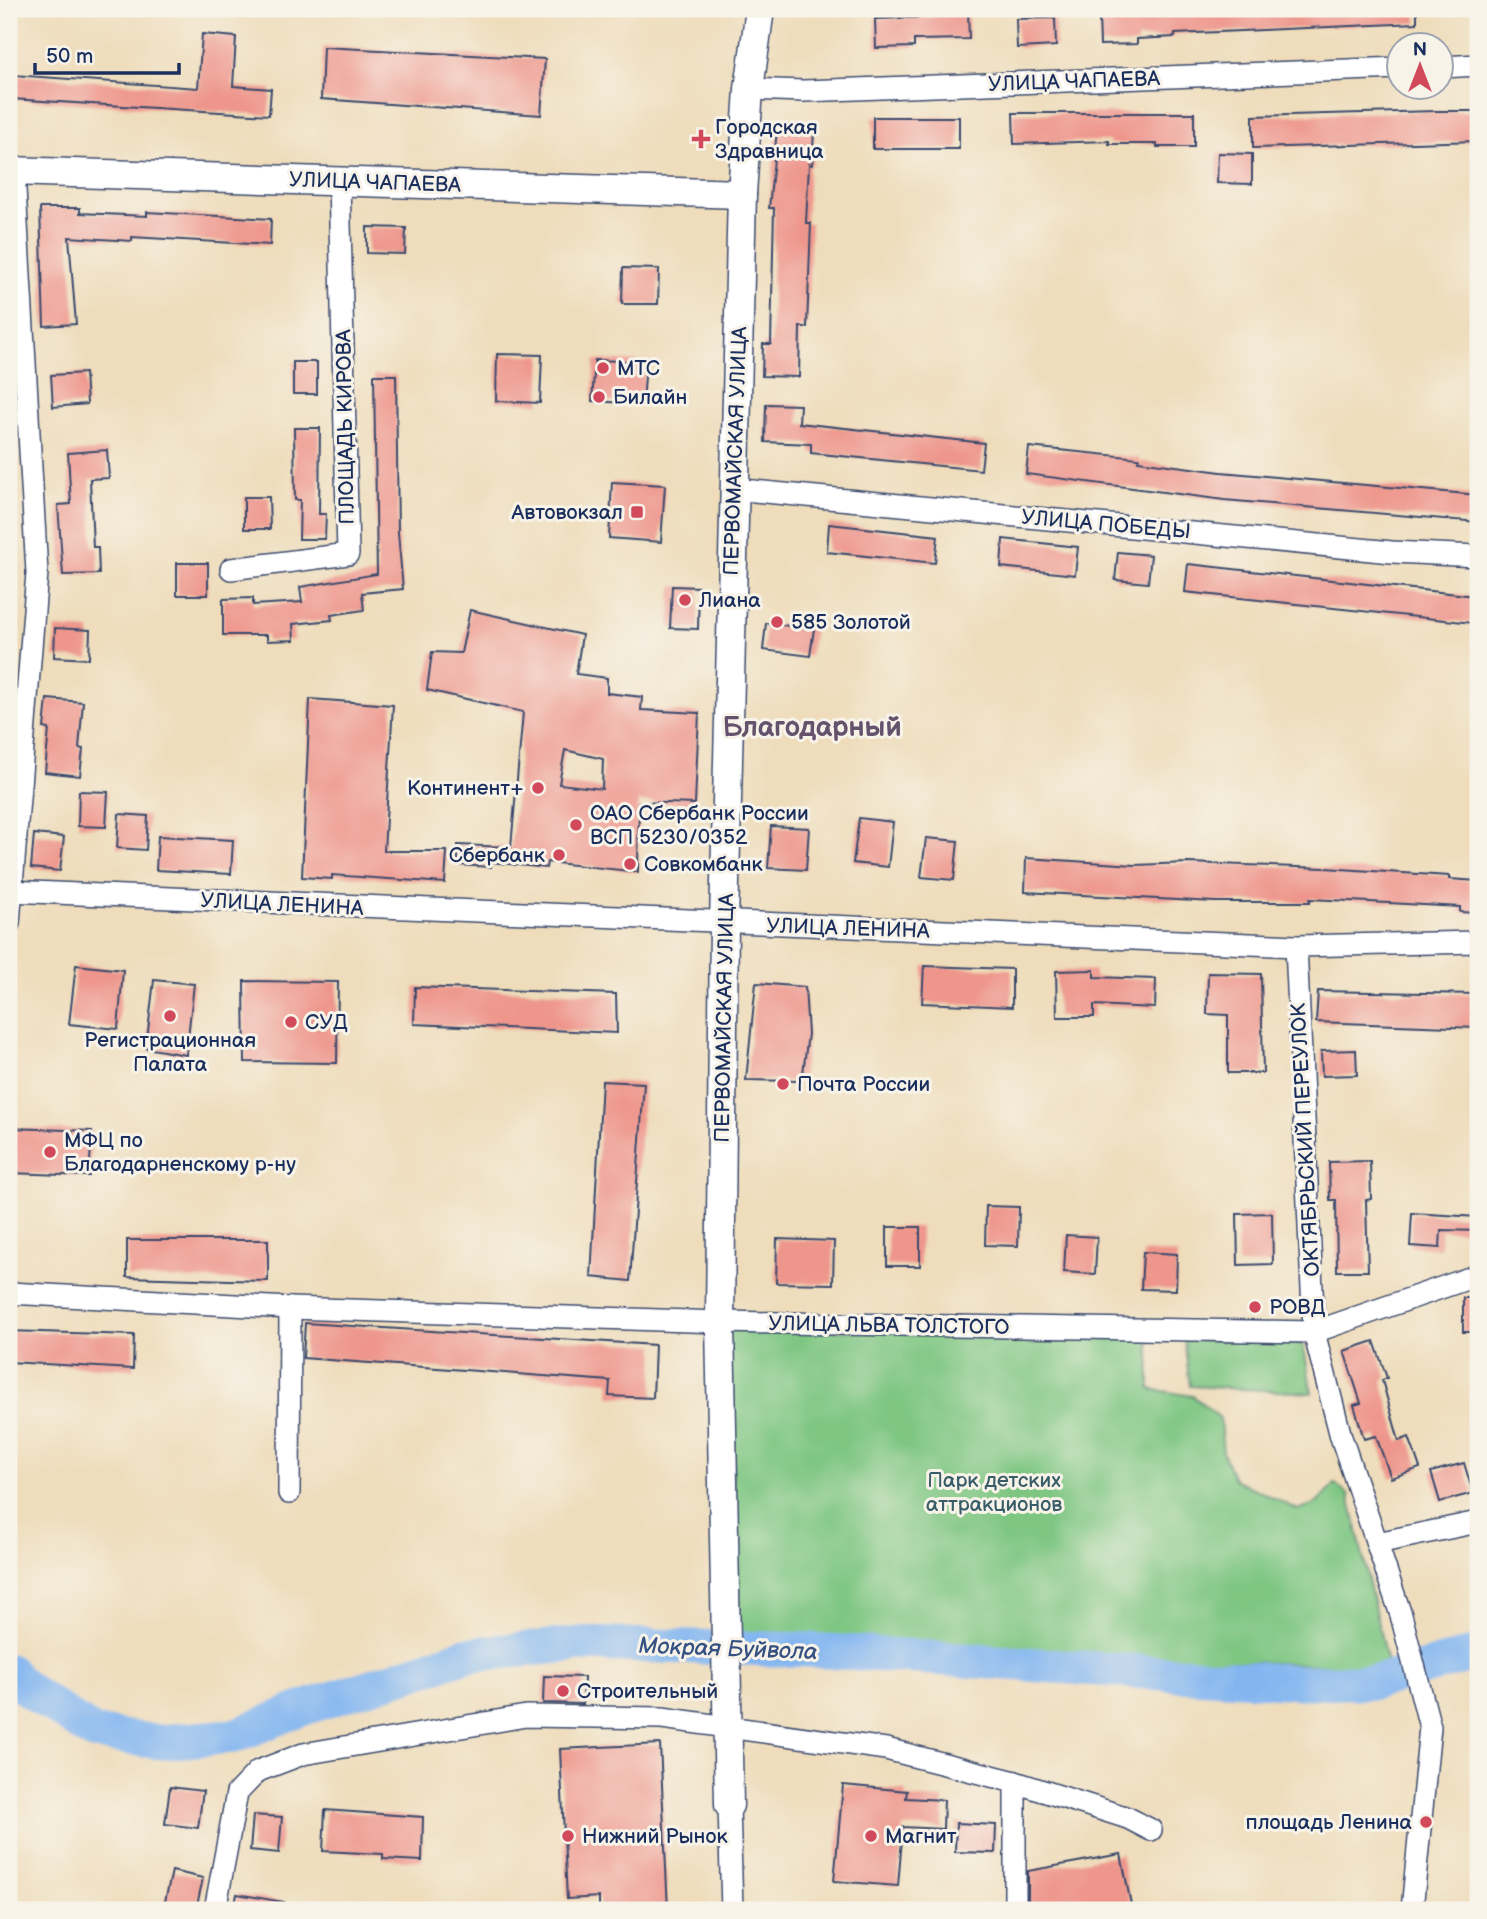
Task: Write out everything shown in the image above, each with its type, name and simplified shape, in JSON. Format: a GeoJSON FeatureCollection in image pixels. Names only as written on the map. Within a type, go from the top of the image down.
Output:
{"type":"FeatureCollection","features":[{"type":"Feature","properties":{"kind":"main road","name":"ПЕРВОМАЙСКАЯ УЛИЦА"},"geometry":{"type":"LineString","coordinates":[[729,1805],[720,1322],[724,923],[742,194],[748,89],[760,9]]}},
{"type":"Feature","properties":{"kind":"main road","name":"УЛИЦА ЧАПАЕВА"},"geometry":{"type":"LineString","coordinates":[[10,169],[742,194]]}},
{"type":"Feature","properties":{"kind":"street"},"geometry":{"type":"LineString","coordinates":[[1456,66],[1478,65]]}},
{"type":"Feature","properties":{"kind":"street","name":"УЛИЦА ЧАПАЕВА"},"geometry":{"type":"LineString","coordinates":[[748,89],[804,91],[1386,69]]}},
{"type":"Feature","properties":{"kind":"street"},"geometry":{"type":"LineString","coordinates":[[9,923],[37,573],[10,169]]}},
{"type":"Feature","properties":{"kind":"street","name":"ПЛОЩАДЬ КИРОВА"},"geometry":{"type":"LineString","coordinates":[[231,569],[348,554],[339,181]]}},
{"type":"Feature","properties":{"kind":"street","name":"УЛИЦА ПОБЕДЫ"},"geometry":{"type":"LineString","coordinates":[[733,489],[1392,552],[1478,556]]}},
{"type":"Feature","properties":{"kind":"street","name":"УЛИЦА ЛЕНИНА"},"geometry":{"type":"LineString","coordinates":[[10,892],[1296,946],[1478,942]]}},
{"type":"Feature","properties":{"kind":"street","name":"ОКТЯБРЬСКИЙ ПЕРЕУЛОК"},"geometry":{"type":"LineString","coordinates":[[1296,946],[1314,1332],[1341,1437],[1401,1615],[1430,1727],[1412,1910]]}},
{"type":"Feature","properties":{"kind":"street","name":"УЛИЦА ЛЬВА ТОЛСТОГО"},"geometry":{"type":"LineString","coordinates":[[9,1293],[290,1308],[720,1322],[1314,1332],[1478,1275]]}},
{"type":"Feature","properties":{"kind":"street"},"geometry":{"type":"LineString","coordinates":[[289,1493],[290,1308]]}},
{"type":"Feature","properties":{"kind":"street"},"geometry":{"type":"LineString","coordinates":[[1377,1543],[1478,1522]]}},
{"type":"Feature","properties":{"kind":"street"},"geometry":{"type":"LineString","coordinates":[[215,1910],[237,1793],[258,1771],[303,1754],[526,1716],[662,1718],[886,1749],[1015,1783],[1128,1818],[1151,1830]]}},
{"type":"Feature","properties":{"kind":"street"},"geometry":{"type":"LineString","coordinates":[[1015,1783],[1015,1910]]}},
{"type":"Feature","properties":{"kind":"street"},"geometry":{"type":"LineString","coordinates":[[729,1805],[732,1910]]}},
{"type":"Feature","properties":{"kind":"green space","name":"Парк детских аттракционов"},"geometry":{"type":"Polygon","coordinates":[[[727,1329],[1149,1335],[1150,1389],[1193,1396],[1220,1418],[1223,1453],[1234,1479],[1298,1510],[1317,1503],[1335,1484],[1349,1495],[1388,1668],[739,1640],[727,1329]]]}},
{"type":"Feature","properties":{"kind":"green space"},"geometry":{"type":"Polygon","coordinates":[[[1184,1339],[1303,1344],[1312,1393],[1190,1386],[1184,1339]]]}},
{"type":"Feature","properties":{"kind":"building"},"geometry":{"type":"Polygon","coordinates":[[[1143,9],[1417,9],[1417,23],[1175,34],[1175,37],[1137,39],[1137,44],[1100,45],[1099,14],[1143,14],[1143,9]]]}},
{"type":"Feature","properties":{"kind":"building"},"geometry":{"type":"Polygon","coordinates":[[[968,10],[969,39],[914,40],[914,47],[876,48],[875,19],[933,17],[933,11],[968,10]]]}},
{"type":"Feature","properties":{"kind":"building"},"geometry":{"type":"Polygon","coordinates":[[[1055,18],[1056,46],[1017,48],[1016,19],[1055,18]]]}},
{"type":"Feature","properties":{"kind":"building"},"geometry":{"type":"Polygon","coordinates":[[[202,34],[236,37],[233,86],[271,89],[269,115],[11,99],[13,75],[198,88],[202,34]]]}},
{"type":"Feature","properties":{"kind":"building"},"geometry":{"type":"Polygon","coordinates":[[[323,47],[545,59],[541,115],[321,99],[323,47]]]}},
{"type":"Feature","properties":{"kind":"building"},"geometry":{"type":"Polygon","coordinates":[[[1477,111],[1477,141],[1253,148],[1253,116],[1477,111]]]}},
{"type":"Feature","properties":{"kind":"building"},"geometry":{"type":"Polygon","coordinates":[[[1013,113],[1194,113],[1194,147],[1109,144],[1109,141],[1014,144],[1013,113]]]}},
{"type":"Feature","properties":{"kind":"building"},"geometry":{"type":"Polygon","coordinates":[[[873,117],[959,117],[959,149],[873,149],[873,117]]]}},
{"type":"Feature","properties":{"kind":"building"},"geometry":{"type":"Polygon","coordinates":[[[777,130],[814,132],[812,165],[809,164],[806,223],[811,223],[807,327],[800,327],[799,377],[762,376],[763,344],[771,344],[774,208],[769,208],[777,130]]]}},
{"type":"Feature","properties":{"kind":"building"},"geometry":{"type":"Polygon","coordinates":[[[1218,153],[1252,154],[1252,184],[1217,183],[1218,153]]]}},
{"type":"Feature","properties":{"kind":"building"},"geometry":{"type":"Polygon","coordinates":[[[40,208],[80,208],[80,213],[147,216],[147,212],[271,219],[270,245],[132,237],[132,241],[69,237],[76,324],[44,326],[40,208]]]}},
{"type":"Feature","properties":{"kind":"building"},"geometry":{"type":"Polygon","coordinates":[[[367,227],[406,228],[405,254],[367,253],[367,227]]]}},
{"type":"Feature","properties":{"kind":"building"},"geometry":{"type":"Polygon","coordinates":[[[623,268],[659,269],[658,304],[622,304],[623,268]]]}},
{"type":"Feature","properties":{"kind":"building"},"geometry":{"type":"Polygon","coordinates":[[[497,354],[542,355],[540,403],[496,401],[497,354]]]}},
{"type":"Feature","properties":{"kind":"building"},"geometry":{"type":"Polygon","coordinates":[[[595,360],[646,362],[643,404],[592,401],[595,360]]]}},
{"type":"Feature","properties":{"kind":"building"},"geometry":{"type":"Polygon","coordinates":[[[293,362],[317,362],[317,394],[293,394],[293,362]]]}},
{"type":"Feature","properties":{"kind":"building"},"geometry":{"type":"Polygon","coordinates":[[[85,373],[87,404],[53,407],[51,375],[85,373]]]}},
{"type":"Feature","properties":{"kind":"building"},"geometry":{"type":"Polygon","coordinates":[[[374,375],[396,375],[398,533],[403,589],[362,593],[364,610],[331,615],[332,620],[293,624],[294,640],[267,641],[267,635],[223,635],[223,599],[253,598],[253,605],[302,602],[300,587],[377,574],[374,375]]]}},
{"type":"Feature","properties":{"kind":"building"},"geometry":{"type":"Polygon","coordinates":[[[766,404],[800,405],[799,423],[984,443],[981,470],[811,453],[811,444],[765,442],[766,404]]]}},
{"type":"Feature","properties":{"kind":"building"},"geometry":{"type":"Polygon","coordinates":[[[294,428],[320,428],[319,514],[326,514],[325,539],[299,539],[300,500],[295,500],[294,428]]]}},
{"type":"Feature","properties":{"kind":"building"},"geometry":{"type":"Polygon","coordinates":[[[1029,447],[1139,458],[1138,461],[1221,472],[1478,495],[1478,522],[1224,500],[1026,474],[1029,447]]]}},
{"type":"Feature","properties":{"kind":"building"},"geometry":{"type":"Polygon","coordinates":[[[107,450],[109,478],[90,479],[93,547],[98,547],[99,574],[63,575],[58,505],[71,504],[68,453],[107,450]]]}},
{"type":"Feature","properties":{"kind":"building","name":"Автовокзал"},"geometry":{"type":"Polygon","coordinates":[[[612,482],[665,485],[661,542],[609,538],[612,482]]]}},
{"type":"Feature","properties":{"kind":"building"},"geometry":{"type":"Polygon","coordinates":[[[244,497],[269,497],[270,529],[244,529],[244,497]]]}},
{"type":"Feature","properties":{"kind":"building"},"geometry":{"type":"Polygon","coordinates":[[[829,524],[938,536],[935,563],[827,552],[829,524]]]}},
{"type":"Feature","properties":{"kind":"building"},"geometry":{"type":"Polygon","coordinates":[[[1003,539],[1078,547],[1075,575],[1001,567],[1003,539]]]}},
{"type":"Feature","properties":{"kind":"building"},"geometry":{"type":"Polygon","coordinates":[[[1118,552],[1151,555],[1148,583],[1115,580],[1118,552]]]}},
{"type":"Feature","properties":{"kind":"building"},"geometry":{"type":"Polygon","coordinates":[[[177,563],[208,563],[208,595],[177,595],[177,563]]]}},
{"type":"Feature","properties":{"kind":"building"},"geometry":{"type":"Polygon","coordinates":[[[1188,564],[1475,596],[1472,623],[1185,592],[1188,564]]]}},
{"type":"Feature","properties":{"kind":"building","name":"Лиана"},"geometry":{"type":"Polygon","coordinates":[[[672,586],[699,587],[698,629],[670,628],[672,586]]]}},
{"type":"Feature","properties":{"kind":"building"},"geometry":{"type":"Polygon","coordinates":[[[470,610],[582,635],[576,674],[607,678],[607,693],[642,697],[641,710],[699,713],[695,804],[639,802],[638,872],[547,862],[546,868],[491,862],[491,867],[458,865],[458,845],[511,847],[523,712],[427,690],[432,652],[461,653],[470,610]],[[565,750],[559,784],[602,789],[603,759],[565,750]]]}},
{"type":"Feature","properties":{"kind":"building"},"geometry":{"type":"Polygon","coordinates":[[[766,623],[814,629],[810,656],[763,650],[766,623]]]}},
{"type":"Feature","properties":{"kind":"building"},"geometry":{"type":"Polygon","coordinates":[[[55,628],[90,630],[89,659],[54,657],[55,628]]]}},
{"type":"Feature","properties":{"kind":"building"},"geometry":{"type":"Polygon","coordinates":[[[47,699],[83,702],[79,748],[83,749],[80,776],[45,772],[49,729],[44,728],[47,699]]]}},
{"type":"Feature","properties":{"kind":"building"},"geometry":{"type":"Polygon","coordinates":[[[310,699],[393,705],[384,851],[447,851],[445,883],[332,875],[332,879],[302,877],[310,699]]]}},
{"type":"Feature","properties":{"kind":"building"},"geometry":{"type":"Polygon","coordinates":[[[79,791],[108,792],[106,827],[78,826],[79,791]]]}},
{"type":"Feature","properties":{"kind":"building"},"geometry":{"type":"Polygon","coordinates":[[[119,814],[148,816],[146,850],[117,848],[119,814]]]}},
{"type":"Feature","properties":{"kind":"building"},"geometry":{"type":"Polygon","coordinates":[[[859,818],[893,822],[888,867],[853,863],[859,818]]]}},
{"type":"Feature","properties":{"kind":"building"},"geometry":{"type":"Polygon","coordinates":[[[771,826],[809,828],[806,870],[768,868],[771,826]]]}},
{"type":"Feature","properties":{"kind":"building"},"geometry":{"type":"Polygon","coordinates":[[[34,834],[64,837],[60,871],[31,868],[34,834]]]}},
{"type":"Feature","properties":{"kind":"building"},"geometry":{"type":"Polygon","coordinates":[[[158,836],[233,840],[231,874],[156,870],[158,836]]]}},
{"type":"Feature","properties":{"kind":"building"},"geometry":{"type":"Polygon","coordinates":[[[926,838],[958,841],[954,880],[921,877],[926,838]]]}},
{"type":"Feature","properties":{"kind":"building"},"geometry":{"type":"Polygon","coordinates":[[[1026,858],[1135,865],[1188,863],[1325,868],[1449,876],[1449,879],[1478,881],[1478,913],[1460,912],[1460,907],[1310,899],[1310,902],[1215,902],[1025,892],[1026,858]]]}},
{"type":"Feature","properties":{"kind":"building"},"geometry":{"type":"Polygon","coordinates":[[[76,965],[123,970],[118,1029],[69,1024],[76,965]]]}},
{"type":"Feature","properties":{"kind":"building"},"geometry":{"type":"Polygon","coordinates":[[[924,966],[1012,969],[1012,1007],[922,1003],[924,966]]]}},
{"type":"Feature","properties":{"kind":"building"},"geometry":{"type":"Polygon","coordinates":[[[1094,970],[1094,977],[1156,979],[1155,1008],[1094,1005],[1094,1017],[1057,1017],[1056,971],[1094,970]]]}},
{"type":"Feature","properties":{"kind":"building"},"geometry":{"type":"Polygon","coordinates":[[[1208,973],[1261,974],[1263,1073],[1228,1073],[1228,1015],[1207,1014],[1208,973]]]}},
{"type":"Feature","properties":{"kind":"building","name":"Регистрационная Палата"},"geometry":{"type":"Polygon","coordinates":[[[154,980],[194,984],[186,1055],[146,1048],[154,980]]]}},
{"type":"Feature","properties":{"kind":"building","name":"СУД"},"geometry":{"type":"Polygon","coordinates":[[[244,981],[338,982],[337,1063],[245,1062],[244,981]]]}},
{"type":"Feature","properties":{"kind":"building"},"geometry":{"type":"Polygon","coordinates":[[[756,983],[805,987],[808,1034],[802,1081],[746,1080],[756,983]]]}},
{"type":"Feature","properties":{"kind":"building"},"geometry":{"type":"Polygon","coordinates":[[[415,987],[616,994],[617,1033],[414,1024],[415,987]]]}},
{"type":"Feature","properties":{"kind":"building"},"geometry":{"type":"Polygon","coordinates":[[[1318,991],[1478,994],[1478,1028],[1316,1022],[1318,991]]]}},
{"type":"Feature","properties":{"kind":"building"},"geometry":{"type":"Polygon","coordinates":[[[1356,1050],[1357,1075],[1322,1076],[1321,1051],[1356,1050]]]}},
{"type":"Feature","properties":{"kind":"building"},"geometry":{"type":"Polygon","coordinates":[[[602,1081],[644,1083],[630,1281],[591,1277],[602,1081]]]}},
{"type":"Feature","properties":{"kind":"building","name":"МФЦ по Благодарненскому р-ну"},"geometry":{"type":"Polygon","coordinates":[[[11,1128],[92,1131],[89,1176],[10,1173],[11,1128]]]}},
{"type":"Feature","properties":{"kind":"building"},"geometry":{"type":"Polygon","coordinates":[[[1370,1161],[1371,1199],[1366,1200],[1368,1271],[1337,1271],[1336,1200],[1330,1200],[1329,1162],[1370,1161]]]}},
{"type":"Feature","properties":{"kind":"building"},"geometry":{"type":"Polygon","coordinates":[[[986,1206],[1019,1207],[1018,1246],[985,1245],[986,1206]]]}},
{"type":"Feature","properties":{"kind":"building"},"geometry":{"type":"Polygon","coordinates":[[[1272,1213],[1273,1264],[1238,1265],[1237,1214],[1272,1213]]]}},
{"type":"Feature","properties":{"kind":"building"},"geometry":{"type":"Polygon","coordinates":[[[1412,1213],[1478,1217],[1478,1231],[1441,1230],[1440,1248],[1410,1246],[1412,1213]]]}},
{"type":"Feature","properties":{"kind":"building"},"geometry":{"type":"Polygon","coordinates":[[[887,1227],[920,1227],[920,1266],[887,1266],[887,1227]]]}},
{"type":"Feature","properties":{"kind":"building"},"geometry":{"type":"Polygon","coordinates":[[[1066,1235],[1097,1237],[1095,1274],[1064,1272],[1066,1235]]]}},
{"type":"Feature","properties":{"kind":"building"},"geometry":{"type":"Polygon","coordinates":[[[777,1239],[834,1241],[833,1284],[776,1283],[777,1239]]]}},
{"type":"Feature","properties":{"kind":"building"},"geometry":{"type":"Polygon","coordinates":[[[127,1240],[268,1240],[268,1281],[127,1277],[127,1240]]]}},
{"type":"Feature","properties":{"kind":"building"},"geometry":{"type":"Polygon","coordinates":[[[1143,1252],[1177,1254],[1176,1290],[1141,1289],[1143,1252]]]}},
{"type":"Feature","properties":{"kind":"building"},"geometry":{"type":"Polygon","coordinates":[[[1463,1298],[1478,1298],[1478,1332],[1463,1332],[1463,1298]]]}},
{"type":"Feature","properties":{"kind":"building"},"geometry":{"type":"Polygon","coordinates":[[[305,1323],[655,1345],[653,1398],[609,1396],[610,1381],[303,1358],[305,1323]]]}},
{"type":"Feature","properties":{"kind":"building"},"geometry":{"type":"Polygon","coordinates":[[[9,1331],[134,1335],[133,1369],[9,1362],[9,1331]]]}},
{"type":"Feature","properties":{"kind":"building"},"geometry":{"type":"Polygon","coordinates":[[[1374,1341],[1387,1378],[1382,1380],[1399,1441],[1409,1437],[1420,1468],[1391,1478],[1376,1436],[1364,1439],[1354,1405],[1361,1403],[1344,1351],[1374,1341]]]}},
{"type":"Feature","properties":{"kind":"building"},"geometry":{"type":"Polygon","coordinates":[[[1464,1463],[1473,1493],[1440,1502],[1431,1472],[1464,1463]]]}},
{"type":"Feature","properties":{"kind":"building","name":"Строительный"},"geometry":{"type":"Polygon","coordinates":[[[544,1676],[584,1677],[583,1704],[543,1703],[544,1676]]]}},
{"type":"Feature","properties":{"kind":"building"},"geometry":{"type":"Polygon","coordinates":[[[660,1744],[668,1910],[599,1910],[599,1897],[567,1899],[560,1749],[660,1744]]]}},
{"type":"Feature","properties":{"kind":"building","name":"Магнит"},"geometry":{"type":"Polygon","coordinates":[[[843,1785],[907,1791],[906,1798],[944,1800],[943,1829],[903,1827],[898,1886],[834,1881],[843,1785]]]}},
{"type":"Feature","properties":{"kind":"building"},"geometry":{"type":"Polygon","coordinates":[[[170,1787],[203,1791],[198,1828],[165,1824],[170,1787]]]}},
{"type":"Feature","properties":{"kind":"building"},"geometry":{"type":"Polygon","coordinates":[[[325,1810],[423,1817],[422,1861],[383,1859],[383,1854],[323,1851],[325,1810]]]}},
{"type":"Feature","properties":{"kind":"building"},"geometry":{"type":"Polygon","coordinates":[[[253,1815],[282,1817],[279,1853],[250,1850],[253,1815]]]}},
{"type":"Feature","properties":{"kind":"building"},"geometry":{"type":"Polygon","coordinates":[[[956,1823],[996,1825],[995,1853],[955,1852],[956,1823]]]}},
{"type":"Feature","properties":{"kind":"building"},"geometry":{"type":"Polygon","coordinates":[[[1121,1854],[1132,1910],[1028,1910],[1028,1871],[1121,1854]]]}},
{"type":"Feature","properties":{"kind":"building"},"geometry":{"type":"Polygon","coordinates":[[[172,1871],[203,1878],[196,1910],[164,1906],[172,1871]]]}},
{"type":"Feature","properties":{"kind":"building"},"geometry":{"type":"Polygon","coordinates":[[[237,1894],[284,1902],[283,1910],[234,1910],[237,1894]]]}},
{"type":"Feature","properties":{"kind":"waterway","name":"Мокрая Буйвола"},"geometry":{"type":"LineString","coordinates":[[9,1671],[24,1687],[93,1733],[159,1742],[234,1736],[298,1710],[466,1655],[581,1644],[809,1650],[1299,1682],[1375,1682],[1478,1653]]}},
{"type":"Feature","properties":{"kind":"place","name":"Городская Здравница"},"geometry":{"type":"Point","coordinates":[701,139]}},
{"type":"Feature","properties":{"kind":"place","name":"МТС"},"geometry":{"type":"Point","coordinates":[603,368]}},
{"type":"Feature","properties":{"kind":"place","name":"Билайн"},"geometry":{"type":"Point","coordinates":[599,397]}},
{"type":"Feature","properties":{"kind":"place","name":"Автовокзал"},"geometry":{"type":"Point","coordinates":[637,512]}},
{"type":"Feature","properties":{"kind":"place","name":"Лиана"},"geometry":{"type":"Point","coordinates":[685,600]}},
{"type":"Feature","properties":{"kind":"place","name":"585 Золотой"},"geometry":{"type":"Point","coordinates":[777,622]}},
{"type":"Feature","properties":{"kind":"place","name":"Континент+"},"geometry":{"type":"Point","coordinates":[538,788]}},
{"type":"Feature","properties":{"kind":"place","name":"ОАО Сбербанк России ВСП 5230/0352"},"geometry":{"type":"Point","coordinates":[576,825]}},
{"type":"Feature","properties":{"kind":"place","name":"Сбербанк"},"geometry":{"type":"Point","coordinates":[559,855]}},
{"type":"Feature","properties":{"kind":"place","name":"Совкомбанк"},"geometry":{"type":"Point","coordinates":[630,864]}},
{"type":"Feature","properties":{"kind":"place","name":"Регистрационная Палата"},"geometry":{"type":"Point","coordinates":[170,1016]}},
{"type":"Feature","properties":{"kind":"place","name":"СУД"},"geometry":{"type":"Point","coordinates":[291,1022]}},
{"type":"Feature","properties":{"kind":"place","name":"Почта России"},"geometry":{"type":"Point","coordinates":[783,1084]}},
{"type":"Feature","properties":{"kind":"place","name":"МФЦ по Благодарненскому р-ну"},"geometry":{"type":"Point","coordinates":[50,1152]}},
{"type":"Feature","properties":{"kind":"place","name":"РОВД"},"geometry":{"type":"Point","coordinates":[1255,1307]}},
{"type":"Feature","properties":{"kind":"place","name":"Строительный"},"geometry":{"type":"Point","coordinates":[563,1691]}},
{"type":"Feature","properties":{"kind":"place","name":"площадь Ленина"},"geometry":{"type":"Point","coordinates":[1426,1822]}},
{"type":"Feature","properties":{"kind":"place","name":"Нижний Рынок"},"geometry":{"type":"Point","coordinates":[568,1836]}},
{"type":"Feature","properties":{"kind":"place","name":"Магнит"},"geometry":{"type":"Point","coordinates":[871,1836]}},
{"type":"Feature","properties":{"kind":"district","name":"Благодарный"},"geometry":{"type":"Point","coordinates":[812,726]}}]}
